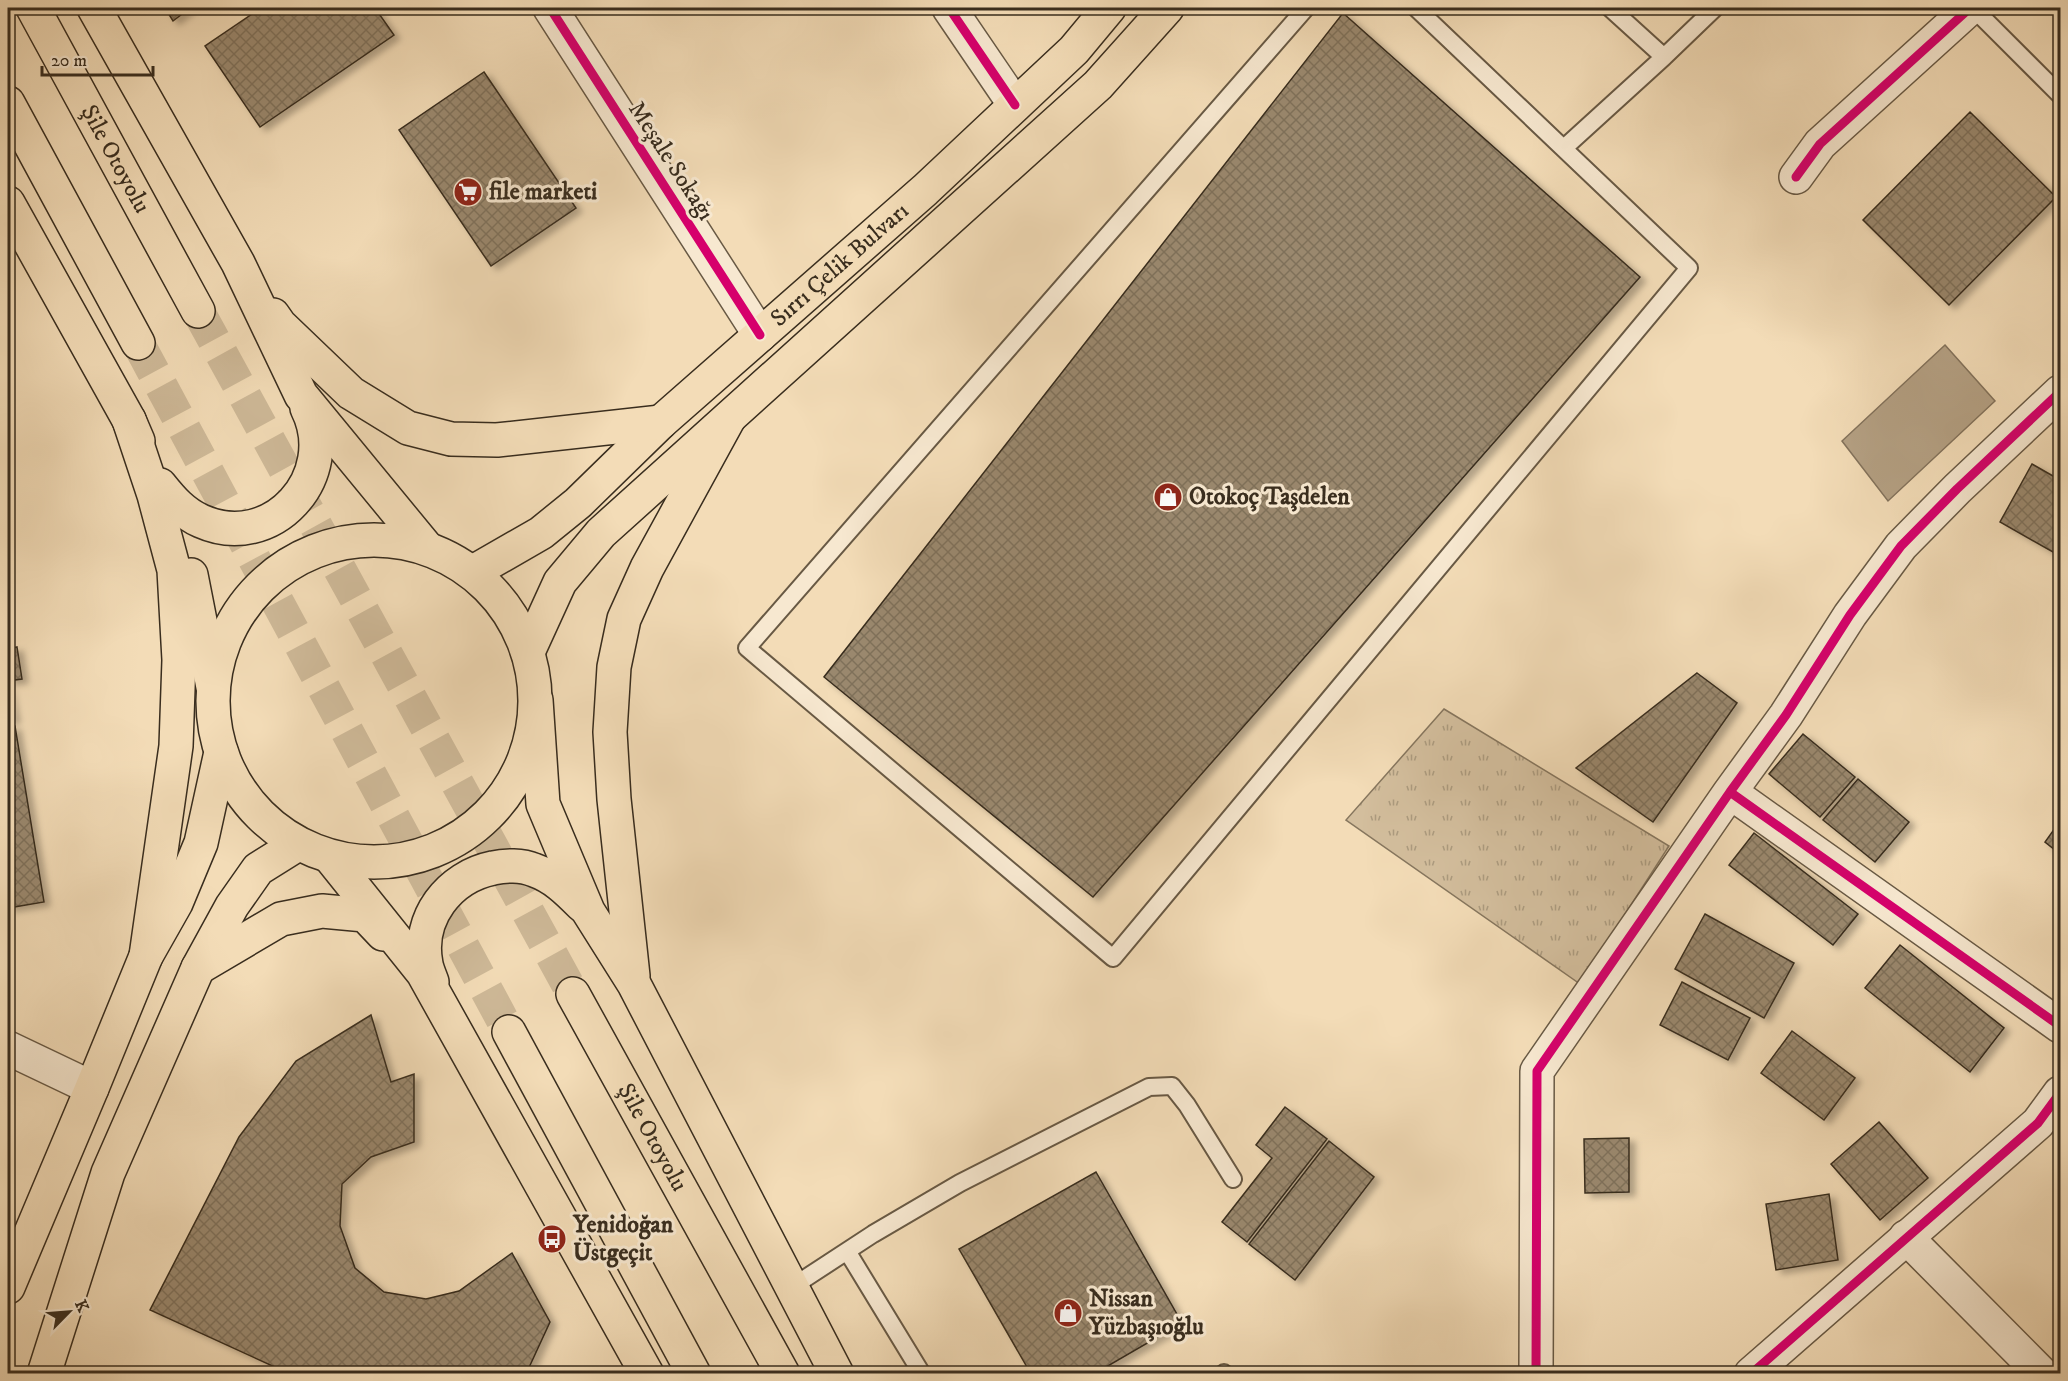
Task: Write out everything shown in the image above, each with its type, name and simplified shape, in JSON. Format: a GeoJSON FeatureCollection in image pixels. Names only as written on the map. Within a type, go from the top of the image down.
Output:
{"type":"FeatureCollection","features":[{"type":"Feature","properties":{"kind":"main road","name":"Şile Otoyolu"},"geometry":{"type":"LineString","coordinates":[[33,8],[198,310]]}},
{"type":"Feature","properties":{"kind":"main road"},"geometry":{"type":"LineString","coordinates":[[94,8],[238,263],[314,422],[317,449],[312,475],[298,498],[278,516],[254,526],[227,528],[201,522],[179,508],[160,485]]}},
{"type":"Feature","properties":{"kind":"main road","name":"Sırrı Çelik Bulvarı"},"geometry":{"type":"LineString","coordinates":[[473,572],[541,533],[578,503],[661,422],[925,190],[1074,50],[1109,8]]}},
{"type":"Feature","properties":{"kind":"main road"},"geometry":{"type":"LineString","coordinates":[[528,652],[560,582],[601,533],[1098,85],[1167,8]]}},
{"type":"Feature","properties":{"kind":"main road"},"geometry":{"type":"LineString","coordinates":[[8,103],[138,343]]}},
{"type":"Feature","properties":{"kind":"main road"},"geometry":{"type":"LineString","coordinates":[[8,203],[129,420],[160,485],[188,558],[213,687],[214,720],[221,752],[239,789],[265,820],[298,844],[330,857],[380,863],[429,854],[472,830],[507,794],[529,749],[536,700]]}},
{"type":"Feature","properties":{"kind":"main road"},"geometry":{"type":"LineString","coordinates":[[238,263],[280,325],[351,393],[408,428],[451,439],[497,440],[661,422]]}},
{"type":"Feature","properties":{"kind":"main road"},"geometry":{"type":"LineString","coordinates":[[301,395],[426,548]]}},
{"type":"Feature","properties":{"kind":"main road"},"geometry":{"type":"LineString","coordinates":[[634,984],[614,799],[610,732],[614,667],[624,619],[647,568],[729,418]]}},
{"type":"Feature","properties":{"kind":"main road"},"geometry":{"type":"LineString","coordinates":[[129,420],[154,495],[174,570],[179,660],[176,746],[146,956]]}},
{"type":"Feature","properties":{"kind":"main road"},"geometry":{"type":"LineString","coordinates":[[213,687],[224,639],[249,598],[286,565],[330,545],[378,539],[426,548],[473,572],[507,608],[528,652],[536,700],[543,804],[588,911],[634,984],[837,1374]]}},
{"type":"Feature","properties":{"kind":"main road"},"geometry":{"type":"LineString","coordinates":[[8,1287],[146,956],[176,903],[201,843],[221,752]]}},
{"type":"Feature","properties":{"kind":"main road"},"geometry":{"type":"LineString","coordinates":[[44,1374],[108,1173],[198,968],[232,906],[258,869],[298,844]]}},
{"type":"Feature","properties":{"kind":"main road"},"geometry":{"type":"LineString","coordinates":[[330,857],[380,917],[431,985],[647,1374]]}},
{"type":"Feature","properties":{"kind":"main road"},"geometry":{"type":"LineString","coordinates":[[431,985],[426,964],[426,936],[435,909],[452,886],[476,872],[504,865],[532,869],[557,881],[588,911]]}},
{"type":"Feature","properties":{"kind":"main road"},"geometry":{"type":"LineString","coordinates":[[198,968],[281,919],[322,911],[365,915],[431,985]]}},
{"type":"Feature","properties":{"kind":"main road","name":"Şile Otoyolu"},"geometry":{"type":"LineString","coordinates":[[573,994],[783,1374]]}},
{"type":"Feature","properties":{"kind":"main road"},"geometry":{"type":"LineString","coordinates":[[509,1032],[694,1374]]}},
{"type":"Feature","properties":{"kind":"street","name":"Meşale Sokağı"},"geometry":{"type":"LineString","coordinates":[[550,8],[760,335]]}},
{"type":"Feature","properties":{"kind":"street"},"geometry":{"type":"LineString","coordinates":[[949,8],[1015,105]]}},
{"type":"Feature","properties":{"kind":"street"},"geometry":{"type":"LineString","coordinates":[[1796,177],[1820,144],[1971,8]]}},
{"type":"Feature","properties":{"kind":"street"},"geometry":{"type":"LineString","coordinates":[[1536,1374],[1537,1071],[1786,715],[1850,615],[1901,546],[2061,392]]}},
{"type":"Feature","properties":{"kind":"street"},"geometry":{"type":"LineString","coordinates":[[1730,792],[2061,1026]]}},
{"type":"Feature","properties":{"kind":"street"},"geometry":{"type":"LineString","coordinates":[[8,1048],[92,1088]]}},
{"type":"Feature","properties":{"kind":"street"},"geometry":{"type":"LineString","coordinates":[[1751,1374],[2038,1123],[2061,1093]]}},
{"type":"Feature","properties":{"kind":"street"},"geometry":{"type":"LineString","coordinates":[[1906,1237],[2042,1374]]}},
{"type":"Feature","properties":{"kind":"lane"},"geometry":{"type":"LineString","coordinates":[[1306,8],[747,648],[1113,958],[1689,268],[1416,8]]}},
{"type":"Feature","properties":{"kind":"lane"},"geometry":{"type":"LineString","coordinates":[[1610,8],[1664,57]]}},
{"type":"Feature","properties":{"kind":"lane"},"geometry":{"type":"LineString","coordinates":[[1564,148],[1715,8]]}},
{"type":"Feature","properties":{"kind":"lane"},"geometry":{"type":"LineString","coordinates":[[1971,8],[2061,95]]}},
{"type":"Feature","properties":{"kind":"lane"},"geometry":{"type":"LineString","coordinates":[[792,1287],[960,1183],[1149,1087],[1172,1086],[1187,1105],[1233,1179]]}},
{"type":"Feature","properties":{"kind":"lane"},"geometry":{"type":"LineString","coordinates":[[847,1251],[922,1374]]}},
{"type":"Feature","properties":{"kind":"green space"},"geometry":{"type":"Polygon","coordinates":[[[1444,709],[1669,846],[1580,984],[1346,820],[1444,709]]]}},
{"type":"Feature","properties":{"kind":"shaded area"},"geometry":{"type":"Polygon","coordinates":[[[1945,345],[1995,401],[1888,501],[1842,441],[1945,345]]]}},
{"type":"Feature","properties":{"kind":"building"},"geometry":{"type":"Polygon","coordinates":[[[165,8],[190,8],[173,21],[165,8]]]}},
{"type":"Feature","properties":{"kind":"building"},"geometry":{"type":"Polygon","coordinates":[[[261,8],[375,8],[394,35],[260,127],[205,46],[261,8]]]}},
{"type":"Feature","properties":{"kind":"building"},"geometry":{"type":"Polygon","coordinates":[[[1343,13],[1640,277],[1093,897],[824,677],[1343,13]]]}},
{"type":"Feature","properties":{"kind":"building"},"geometry":{"type":"Polygon","coordinates":[[[484,72],[576,208],[491,266],[399,130],[484,72]]]}},
{"type":"Feature","properties":{"kind":"building"},"geometry":{"type":"Polygon","coordinates":[[[1970,112],[2056,197],[1949,305],[1863,220],[1970,112]]]}},
{"type":"Feature","properties":{"kind":"building"},"geometry":{"type":"Polygon","coordinates":[[[2032,464],[2060,480],[2060,556],[2000,522],[2032,464]]]}},
{"type":"Feature","properties":{"kind":"building"},"geometry":{"type":"Polygon","coordinates":[[[17,647],[22,679],[8,681],[8,649],[17,647]]]}},
{"type":"Feature","properties":{"kind":"building"},"geometry":{"type":"Polygon","coordinates":[[[1697,673],[1737,703],[1653,822],[1576,768],[1697,673]]]}},
{"type":"Feature","properties":{"kind":"building"},"geometry":{"type":"Polygon","coordinates":[[[8,686],[14,719],[8,721],[8,686]]]}},
{"type":"Feature","properties":{"kind":"building"},"geometry":{"type":"Polygon","coordinates":[[[15,726],[44,902],[8,908],[8,727],[15,726]]]}},
{"type":"Feature","properties":{"kind":"building"},"geometry":{"type":"Polygon","coordinates":[[[1803,734],[1855,777],[1820,817],[1769,774],[1803,734]]]}},
{"type":"Feature","properties":{"kind":"building"},"geometry":{"type":"Polygon","coordinates":[[[1858,779],[1909,822],[1875,862],[1823,820],[1858,779]]]}},
{"type":"Feature","properties":{"kind":"building"},"geometry":{"type":"Polygon","coordinates":[[[2060,821],[2060,854],[2045,842],[2060,821]]]}},
{"type":"Feature","properties":{"kind":"building"},"geometry":{"type":"Polygon","coordinates":[[[1754,833],[1858,914],[1833,945],[1729,865],[1754,833]]]}},
{"type":"Feature","properties":{"kind":"building"},"geometry":{"type":"Polygon","coordinates":[[[1705,914],[1794,963],[1764,1018],[1675,969],[1705,914]]]}},
{"type":"Feature","properties":{"kind":"building"},"geometry":{"type":"Polygon","coordinates":[[[1900,945],[2004,1028],[1970,1072],[1865,988],[1900,945]]]}},
{"type":"Feature","properties":{"kind":"building"},"geometry":{"type":"Polygon","coordinates":[[[1682,982],[1750,1018],[1728,1060],[1660,1025],[1682,982]]]}},
{"type":"Feature","properties":{"kind":"building"},"geometry":{"type":"Polygon","coordinates":[[[371,1015],[391,1082],[414,1074],[414,1142],[371,1157],[342,1184],[340,1226],[355,1268],[384,1292],[426,1299],[459,1291],[512,1253],[550,1322],[526,1374],[290,1374],[150,1310],[239,1137],[296,1061],[371,1015]]]}},
{"type":"Feature","properties":{"kind":"building"},"geometry":{"type":"Polygon","coordinates":[[[1792,1031],[1855,1078],[1824,1120],[1761,1073],[1792,1031]]]}},
{"type":"Feature","properties":{"kind":"building"},"geometry":{"type":"Polygon","coordinates":[[[1285,1107],[1327,1139],[1247,1242],[1222,1222],[1272,1158],[1256,1145],[1285,1107]]]}},
{"type":"Feature","properties":{"kind":"building"},"geometry":{"type":"Polygon","coordinates":[[[1879,1122],[1928,1178],[1880,1220],[1831,1164],[1879,1122]]]}},
{"type":"Feature","properties":{"kind":"building"},"geometry":{"type":"Polygon","coordinates":[[[1629,1138],[1629,1192],[1585,1193],[1584,1139],[1629,1138]]]}},
{"type":"Feature","properties":{"kind":"building"},"geometry":{"type":"Polygon","coordinates":[[[1329,1141],[1374,1177],[1295,1280],[1249,1244],[1329,1141]]]}},
{"type":"Feature","properties":{"kind":"building"},"geometry":{"type":"Polygon","coordinates":[[[1096,1172],[1182,1323],[1094,1374],[1031,1374],[959,1249],[1096,1172]]]}},
{"type":"Feature","properties":{"kind":"building"},"geometry":{"type":"Polygon","coordinates":[[[1829,1194],[1838,1260],[1776,1270],[1766,1204],[1829,1194]]]}},
{"type":"Feature","properties":{"kind":"tunnel"},"geometry":{"type":"LineString","coordinates":[[198,311],[573,994]]}},
{"type":"Feature","properties":{"kind":"tunnel"},"geometry":{"type":"LineString","coordinates":[[138,343],[509,1032]]}},
{"type":"Feature","properties":{"kind":"cycle path"},"geometry":{"type":"LineString","coordinates":[[550,8],[760,335]]}},
{"type":"Feature","properties":{"kind":"cycle path"},"geometry":{"type":"LineString","coordinates":[[949,8],[1015,105]]}},
{"type":"Feature","properties":{"kind":"cycle path"},"geometry":{"type":"LineString","coordinates":[[1796,177],[1820,144],[1970,8]]}},
{"type":"Feature","properties":{"kind":"cycle path"},"geometry":{"type":"LineString","coordinates":[[1730,792],[1786,715],[1850,615],[1901,546],[1957,489],[2060,392]]}},
{"type":"Feature","properties":{"kind":"cycle path"},"geometry":{"type":"LineString","coordinates":[[1536,1374],[1537,1071],[1730,792],[2060,1026]]}},
{"type":"Feature","properties":{"kind":"cycle path"},"geometry":{"type":"LineString","coordinates":[[1751,1374],[2038,1123],[2060,1093]]}},
{"type":"Feature","properties":{"kind":"place","name":"file marketi"},"geometry":{"type":"Point","coordinates":[468,192]}},
{"type":"Feature","properties":{"kind":"place","name":"Otokoç Taşdelen"},"geometry":{"type":"Point","coordinates":[1168,497]}},
{"type":"Feature","properties":{"kind":"place","name":"Yenidoğan Üstgeçit"},"geometry":{"type":"Point","coordinates":[552,1239]}},
{"type":"Feature","properties":{"kind":"place","name":"Nissan Yüzbaşıoğlu"},"geometry":{"type":"Point","coordinates":[1068,1313]}}]}
